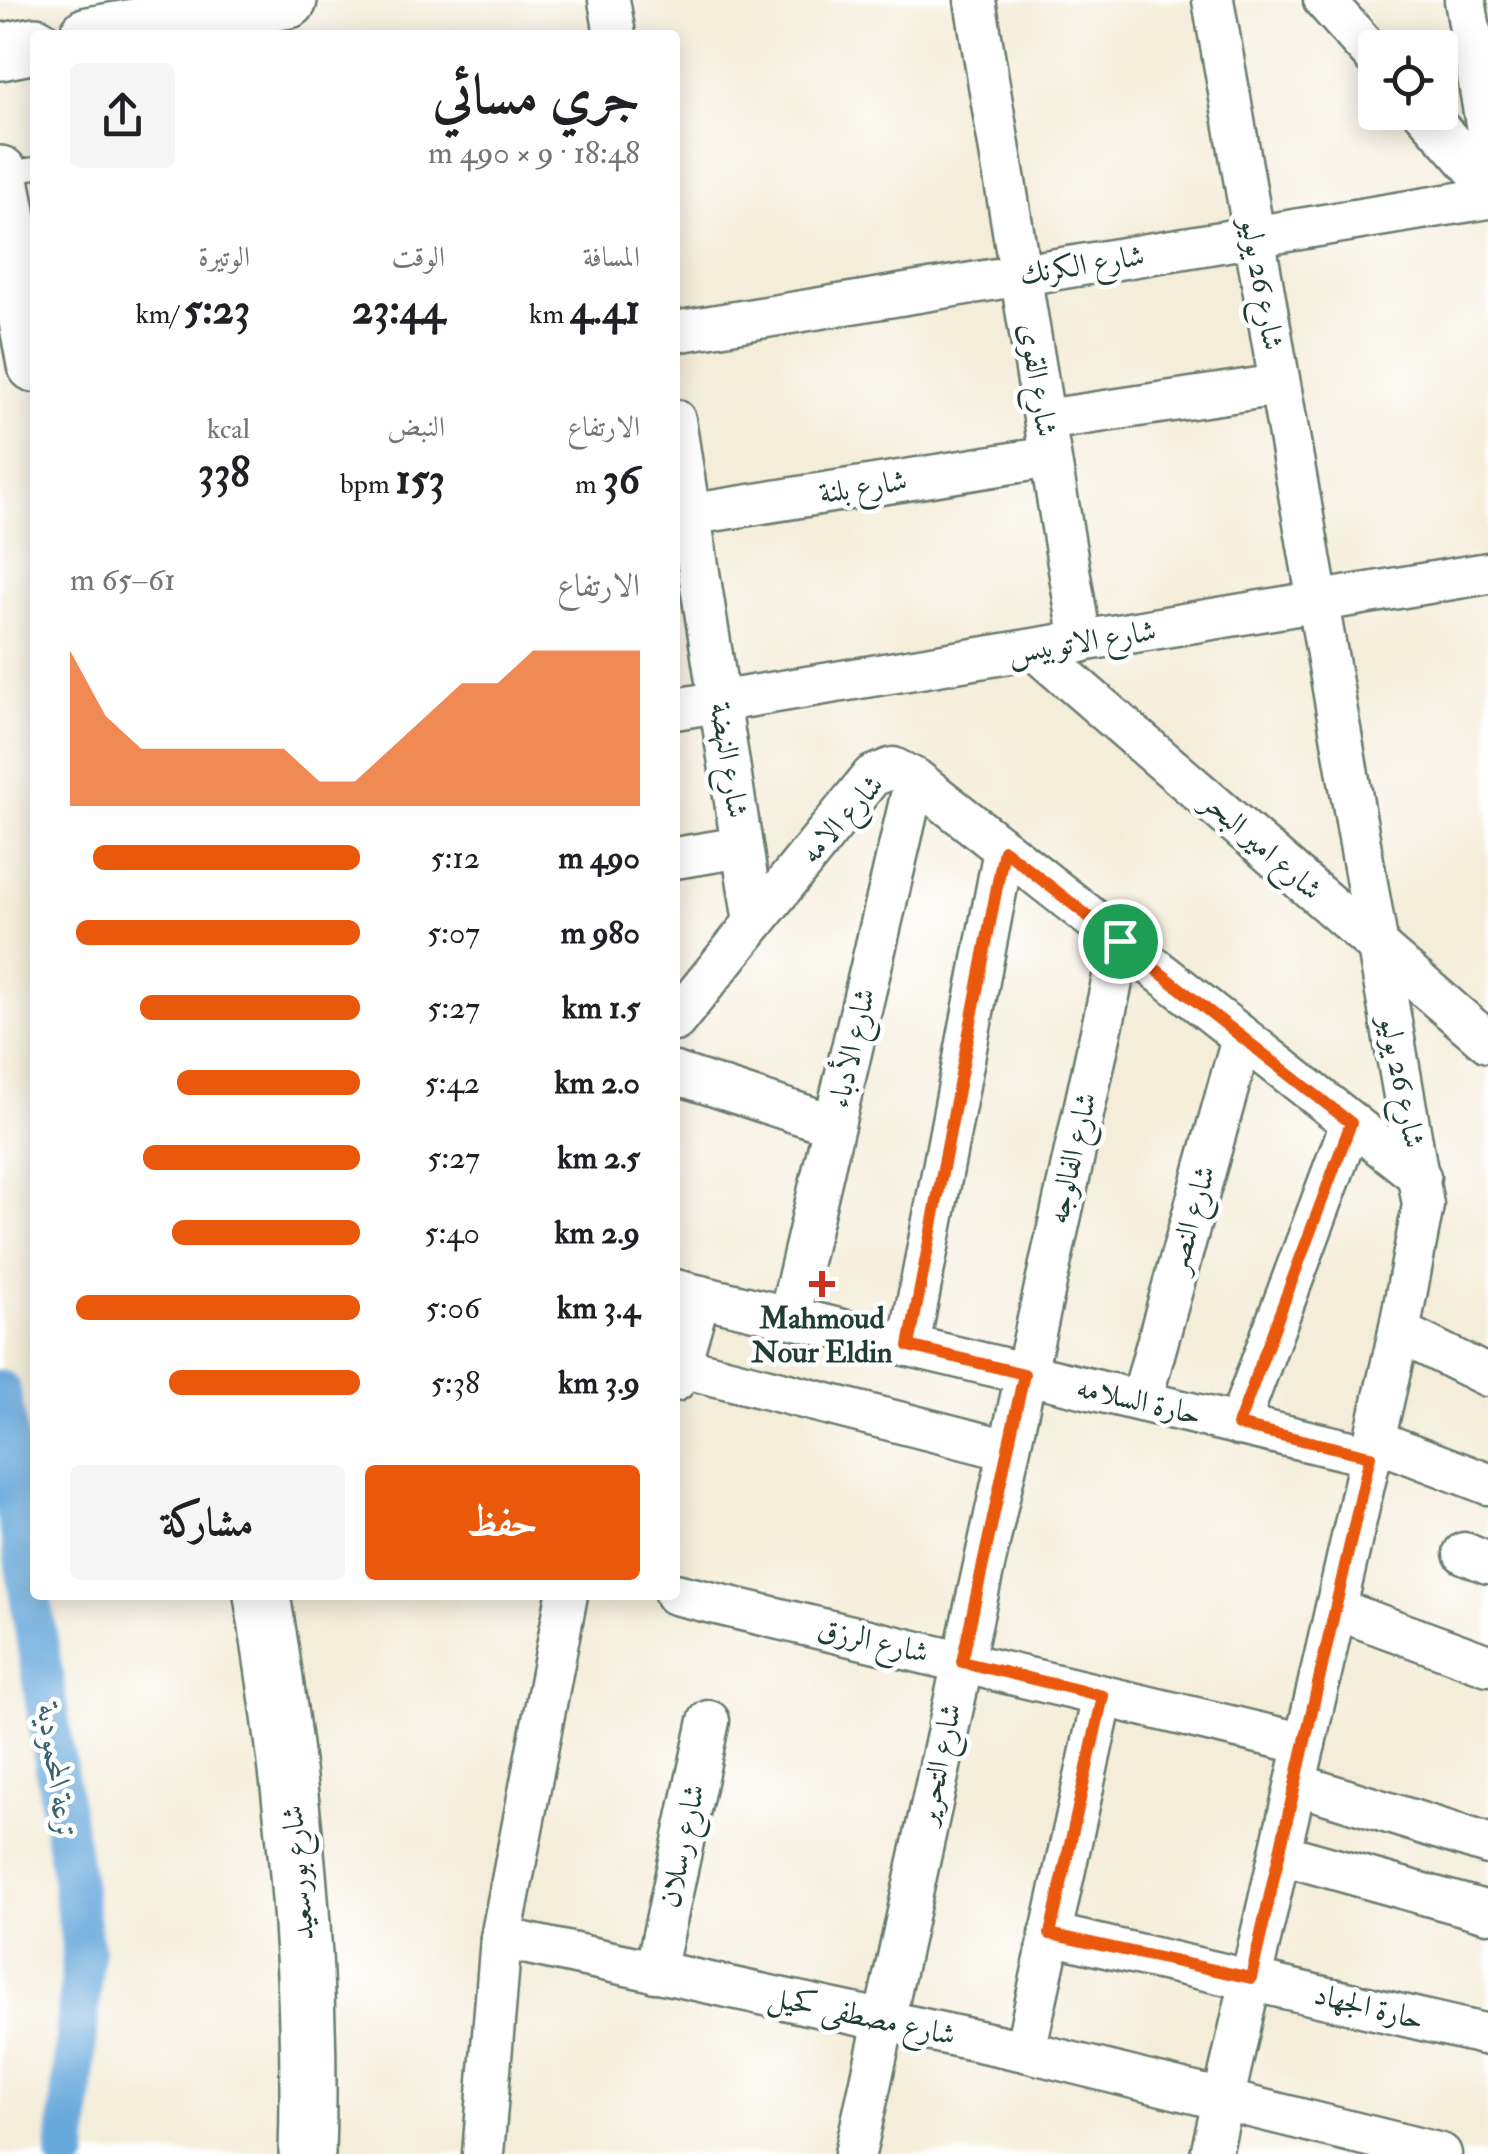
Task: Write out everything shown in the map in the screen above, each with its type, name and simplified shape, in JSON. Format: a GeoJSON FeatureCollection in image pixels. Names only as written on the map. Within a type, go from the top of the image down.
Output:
{"type":"FeatureCollection","features":[{"type":"Feature","properties":{"kind":"main road"},"geometry":{"type":"LineString","coordinates":[[125,30],[252,11]]}},
{"type":"Feature","properties":{"kind":"main road"},"geometry":{"type":"LineString","coordinates":[[0,52],[30,46]]}},
{"type":"Feature","properties":{"kind":"main road"},"geometry":{"type":"LineString","coordinates":[[0,174],[30,337]]}},
{"type":"Feature","properties":{"kind":"main road","name":"شارع بورسعيد"},"geometry":{"type":"LineString","coordinates":[[263,1600],[290,1774],[302,1899],[314,2152]]}},
{"type":"Feature","properties":{"kind":"street"},"geometry":{"type":"LineString","coordinates":[[609,0],[613,30]]}},
{"type":"Feature","properties":{"kind":"street","name":"شارع القوى"},"geometry":{"type":"LineString","coordinates":[[975,0],[1081,642]]}},
{"type":"Feature","properties":{"kind":"street","name":"شارع 26 يوليو"},"geometry":{"type":"LineString","coordinates":[[1211,2154],[1422,1226],[1420,1177],[1375,944],[1213,0]]}},
{"type":"Feature","properties":{"kind":"street"},"geometry":{"type":"LineString","coordinates":[[1324,0],[1358,38]]}},
{"type":"Feature","properties":{"kind":"street"},"geometry":{"type":"LineString","coordinates":[[1464,0],[1488,136]]}},
{"type":"Feature","properties":{"kind":"street"},"geometry":{"type":"LineString","coordinates":[[1440,130],[1488,184]]}},
{"type":"Feature","properties":{"kind":"street","name":"شارع الكرنك"},"geometry":{"type":"LineString","coordinates":[[680,331],[1488,198]]}},
{"type":"Feature","properties":{"kind":"street","name":"شارع بلنة"},"geometry":{"type":"LineString","coordinates":[[682,516],[1048,439],[1280,385]]}},
{"type":"Feature","properties":{"kind":"street","name":"شارع النهضة"},"geometry":{"type":"LineString","coordinates":[[680,489],[682,516],[720,702],[754,922]]}},
{"type":"Feature","properties":{"kind":"street","name":"شارع الاتوبيس"},"geometry":{"type":"LineString","coordinates":[[680,708],[1488,574]]}},
{"type":"Feature","properties":{"kind":"street","name":"شارع امير البحر"},"geometry":{"type":"LineString","coordinates":[[1035,650],[1488,1042]]}},
{"type":"Feature","properties":{"kind":"street","name":"شارع الامه"},"geometry":{"type":"LineString","coordinates":[[680,1015],[872,776],[893,768],[915,779],[1420,1177]]}},
{"type":"Feature","properties":{"kind":"street","name":"شارع الأدباء"},"geometry":{"type":"LineString","coordinates":[[789,1316],[915,779]]}},
{"type":"Feature","properties":{"kind":"street"},"geometry":{"type":"LineString","coordinates":[[680,857],[742,847]]}},
{"type":"Feature","properties":{"kind":"street"},"geometry":{"type":"LineString","coordinates":[[909,1346],[1004,850]]}},
{"type":"Feature","properties":{"kind":"street","name":"شارع الفالوجه"},"geometry":{"type":"LineString","coordinates":[[1024,1374],[1120,941]]}},
{"type":"Feature","properties":{"kind":"street","name":"شارع النصر"},"geometry":{"type":"LineString","coordinates":[[1141,1402],[1242,1038]]}},
{"type":"Feature","properties":{"kind":"street"},"geometry":{"type":"LineString","coordinates":[[680,1075],[834,1125]]}},
{"type":"Feature","properties":{"kind":"street"},"geometry":{"type":"LineString","coordinates":[[1238,1425],[1351,1123]]}},
{"type":"Feature","properties":{"kind":"street"},"geometry":{"type":"LineString","coordinates":[[680,1346],[688,1293]]}},
{"type":"Feature","properties":{"kind":"street","name":"حارة السلامه"},"geometry":{"type":"LineString","coordinates":[[688,1293],[1238,1425],[1372,1448],[1488,1484]]}},
{"type":"Feature","properties":{"kind":"street"},"geometry":{"type":"LineString","coordinates":[[1399,1332],[1488,1376]]}},
{"type":"Feature","properties":{"kind":"street"},"geometry":{"type":"LineString","coordinates":[[680,1374],[1008,1450]]}},
{"type":"Feature","properties":{"kind":"street","name":"شارع التحرير"},"geometry":{"type":"LineString","coordinates":[[854,2154],[1024,1374]]}},
{"type":"Feature","properties":{"kind":"street","name":"شارع الرزق"},"geometry":{"type":"LineString","coordinates":[[680,1595],[1305,1744]]}},
{"type":"Feature","properties":{"kind":"street"},"geometry":{"type":"LineString","coordinates":[[482,2154],[501,1938],[524,1801],[566,1600]]}},
{"type":"Feature","properties":{"kind":"street"},"geometry":{"type":"LineString","coordinates":[[1336,1609],[1488,1665]]}},
{"type":"Feature","properties":{"kind":"street"},"geometry":{"type":"LineString","coordinates":[[1025,2051],[1103,1696]]}},
{"type":"Feature","properties":{"kind":"street","name":"شارع رسلان"},"geometry":{"type":"LineString","coordinates":[[654,1972],[709,1721]]}},
{"type":"Feature","properties":{"kind":"street"},"geometry":{"type":"LineString","coordinates":[[1296,1784],[1488,1844]]}},
{"type":"Feature","properties":{"kind":"street"},"geometry":{"type":"LineString","coordinates":[[1281,1854],[1488,1912]]}},
{"type":"Feature","properties":{"kind":"street","name":"حارة الجهاد"},"geometry":{"type":"LineString","coordinates":[[1050,1934],[1488,2036]]}},
{"type":"Feature","properties":{"kind":"street","name":"شارع مصطفى كحيل"},"geometry":{"type":"LineString","coordinates":[[501,1938],[1025,2051],[1441,2154]]}},
{"type":"Feature","properties":{"kind":"lane"},"geometry":{"type":"LineString","coordinates":[[0,174],[30,169]]}},
{"type":"Feature","properties":{"kind":"waterway","name":"ترعة المحمودية"},"geometry":{"type":"LineString","coordinates":[[0,1391],[30,1593]]}},
{"type":"Feature","properties":{"kind":"waterway","name":"ترعة المحمودية"},"geometry":{"type":"LineString","coordinates":[[31,1600],[83,1951],[67,2154]]}},
{"type":"Feature","properties":{"kind":"place","name":"Mahmoud Nour Eldin"},"geometry":{"type":"Point","coordinates":[822,1284]}},
{"type":"Feature","properties":{"kind":"route"},"geometry":{"type":"LineString","coordinates":[[1004,850],[1120,941],[1351,1123],[1238,1425],[1370,1456],[1251,1978],[1050,1934],[1103,1696],[962,1662],[1024,1374],[909,1346],[1004,850]]}}]}
